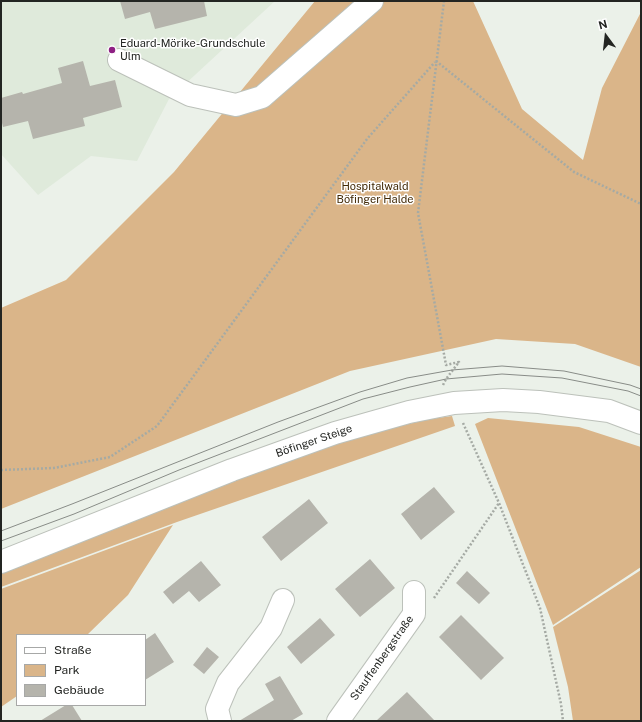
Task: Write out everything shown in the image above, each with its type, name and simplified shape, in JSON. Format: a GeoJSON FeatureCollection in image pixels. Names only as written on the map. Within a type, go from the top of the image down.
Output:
{"type":"FeatureCollection","features":[{"type":"Feature","properties":{"kind":"street"},"geometry":{"type":"LineString","coordinates":[[119,60],[190,95],[236,105],[262,97],[372,1]]}},
{"type":"Feature","properties":{"kind":"street","name":"Böfinger Steige"},"geometry":{"type":"LineString","coordinates":[[1,562],[232,470],[335,433],[409,412],[448,394],[539,402],[609,411],[641,423]]}},
{"type":"Feature","properties":{"kind":"street","name":"Stauffenbergstraße"},"geometry":{"type":"LineString","coordinates":[[338,721],[414,614],[414,592]]}},
{"type":"Feature","properties":{"kind":"street"},"geometry":{"type":"LineString","coordinates":[[220,721],[217,709],[228,683],[271,628],[283,600]]}},
{"type":"Feature","properties":{"kind":"path"},"geometry":{"type":"LineString","coordinates":[[444,1],[418,213],[446,365],[459,362],[446,379],[448,394],[499,503],[540,608],[561,704],[563,721]]}},
{"type":"Feature","properties":{"kind":"path"},"geometry":{"type":"LineString","coordinates":[[436,61],[574,172],[641,204]]}},
{"type":"Feature","properties":{"kind":"path"},"geometry":{"type":"LineString","coordinates":[[1,470],[54,468],[110,457],[157,426],[367,139],[436,61]]}},
{"type":"Feature","properties":{"kind":"path"},"geometry":{"type":"LineString","coordinates":[[414,614],[436,596],[499,503]]}},
{"type":"Feature","properties":{"kind":"shaded area","name":"Eduard-Mörike-Grundschule Ulm"},"geometry":{"type":"Polygon","coordinates":[[[1,1],[275,1],[169,99],[137,161],[91,156],[38,195],[1,154],[1,1]]]}},
{"type":"Feature","properties":{"kind":"green space","name":"Hospitalwald Böfinger Halde"},"geometry":{"type":"Polygon","coordinates":[[[315,1],[473,1],[522,109],[583,160],[602,88],[641,12],[641,367],[575,344],[496,339],[350,371],[1,509],[1,308],[66,280],[174,172],[315,1]]]}},
{"type":"Feature","properties":{"kind":"green space"},"geometry":{"type":"Polygon","coordinates":[[[452,416],[455,426],[177,522],[1,587],[1,572],[188,497],[307,454],[378,431],[430,419],[452,416]]]}},
{"type":"Feature","properties":{"kind":"green space"},"geometry":{"type":"Polygon","coordinates":[[[488,418],[579,427],[641,447],[641,567],[553,625],[475,424],[488,418]]]}},
{"type":"Feature","properties":{"kind":"green space"},"geometry":{"type":"Polygon","coordinates":[[[173,525],[128,595],[88,634],[16,634],[16,697],[1,707],[1,589],[173,525]]]}},
{"type":"Feature","properties":{"kind":"green space"},"geometry":{"type":"Polygon","coordinates":[[[641,570],[641,721],[573,721],[568,687],[553,627],[641,570]]]}},
{"type":"Feature","properties":{"kind":"building"},"geometry":{"type":"Polygon","coordinates":[[[120,1],[204,1],[207,16],[155,29],[150,12],[125,19],[120,1]]]}},
{"type":"Feature","properties":{"kind":"building"},"geometry":{"type":"Polygon","coordinates":[[[83,61],[90,86],[115,80],[122,107],[83,118],[85,126],[33,139],[28,121],[3,127],[1,119],[1,98],[22,92],[23,94],[62,83],[58,68],[83,61]]]}},
{"type":"Feature","properties":{"kind":"building"},"geometry":{"type":"Polygon","coordinates":[[[434,487],[455,512],[421,540],[401,514],[434,487]]]}},
{"type":"Feature","properties":{"kind":"building"},"geometry":{"type":"Polygon","coordinates":[[[309,499],[328,523],[281,561],[262,537],[309,499]]]}},
{"type":"Feature","properties":{"kind":"building"},"geometry":{"type":"Polygon","coordinates":[[[370,559],[395,588],[360,617],[335,589],[370,559]]]}},
{"type":"Feature","properties":{"kind":"building"},"geometry":{"type":"Polygon","coordinates":[[[201,561],[221,585],[199,602],[189,591],[173,604],[163,592],[201,561]]]}},
{"type":"Feature","properties":{"kind":"building"},"geometry":{"type":"Polygon","coordinates":[[[467,571],[490,593],[479,604],[456,583],[467,571]]]}},
{"type":"Feature","properties":{"kind":"building"},"geometry":{"type":"Polygon","coordinates":[[[461,615],[504,658],[481,680],[439,637],[461,615]]]}},
{"type":"Feature","properties":{"kind":"building"},"geometry":{"type":"Polygon","coordinates":[[[320,618],[335,635],[301,664],[287,647],[320,618]]]}},
{"type":"Feature","properties":{"kind":"building"},"geometry":{"type":"Polygon","coordinates":[[[155,633],[174,662],[146,679],[146,639],[155,633]]]}},
{"type":"Feature","properties":{"kind":"building"},"geometry":{"type":"Polygon","coordinates":[[[207,647],[219,657],[204,674],[193,665],[207,647]]]}},
{"type":"Feature","properties":{"kind":"building"},"geometry":{"type":"Polygon","coordinates":[[[280,676],[303,714],[291,721],[239,721],[274,700],[265,684],[280,676]]]}},
{"type":"Feature","properties":{"kind":"building"},"geometry":{"type":"Polygon","coordinates":[[[407,692],[435,721],[376,721],[407,692]]]}},
{"type":"Feature","properties":{"kind":"building"},"geometry":{"type":"Polygon","coordinates":[[[64,706],[73,706],[82,721],[40,721],[64,706]]]}},
{"type":"Feature","properties":{"kind":"tram line"},"geometry":{"type":"LineString","coordinates":[[1,531],[278,422],[360,392],[407,378],[452,370],[502,366],[564,371],[630,385],[641,389]]}},
{"type":"Feature","properties":{"kind":"tram line"},"geometry":{"type":"LineString","coordinates":[[1,541],[74,514],[179,470],[363,399],[410,387],[446,379],[502,374],[562,378],[628,391],[641,396]]}},
{"type":"Feature","properties":{"kind":"place","name":"Eduard-Mörike-Grundschule Ulm"},"geometry":{"type":"Point","coordinates":[112,50]}}]}
